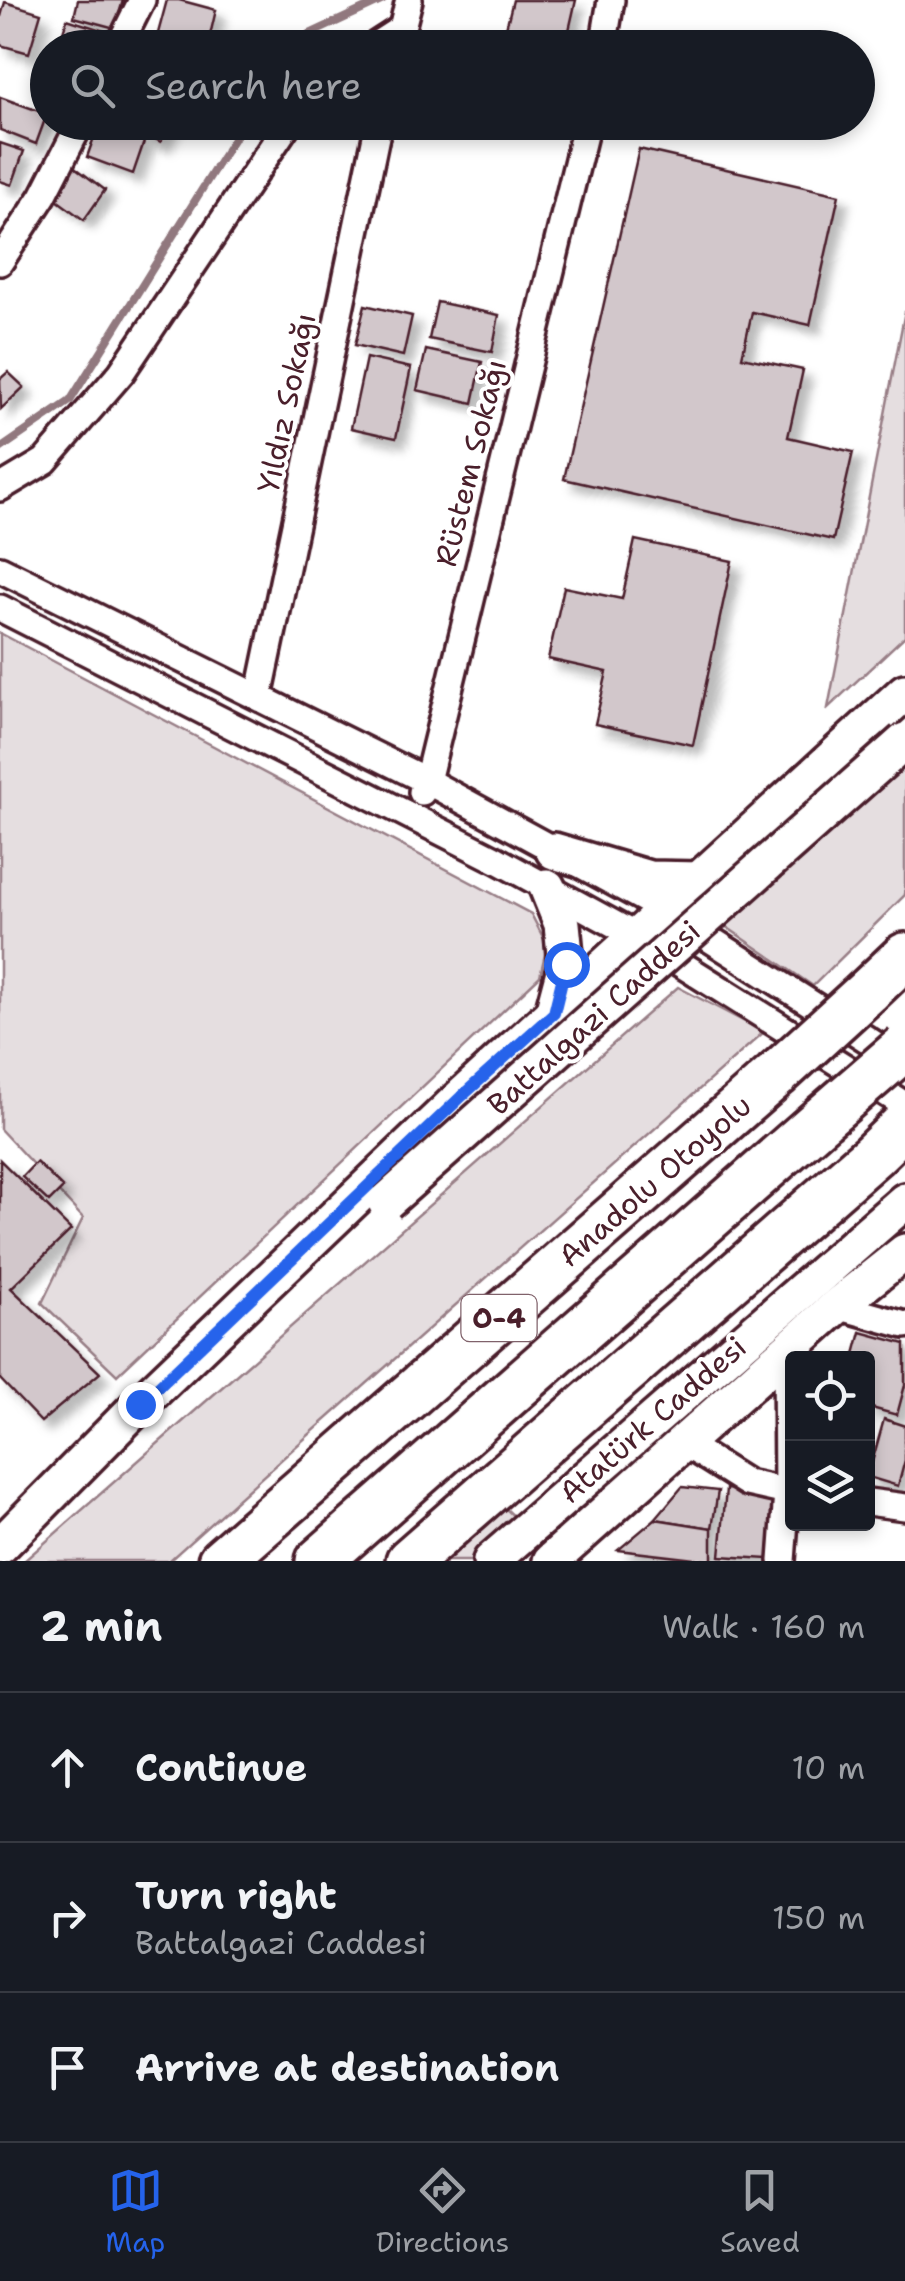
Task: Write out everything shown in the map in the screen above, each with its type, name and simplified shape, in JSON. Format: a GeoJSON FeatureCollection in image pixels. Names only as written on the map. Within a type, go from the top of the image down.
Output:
{"type":"FeatureCollection","features":[{"type":"Feature","properties":{"kind":"highway","name":"Anadolu Otoyolu"},"geometry":{"type":"LineString","coordinates":[[221,1561],[776,1075],[905,956]]}},
{"type":"Feature","properties":{"kind":"highway","name":"Anadolu Otoyolu"},"geometry":{"type":"LineString","coordinates":[[319,1561],[905,1047]]}},
{"type":"Feature","properties":{"kind":"highway"},"geometry":{"type":"LineString","coordinates":[[409,1561],[905,1124]]}},
{"type":"Feature","properties":{"kind":"main road","name":"Battalgazi Caddesi"},"geometry":{"type":"LineString","coordinates":[[0,1545],[140,1404],[462,1096],[905,692]]}},
{"type":"Feature","properties":{"kind":"main road","name":"Battalgazi Caddesi"},"geometry":{"type":"LineString","coordinates":[[140,1404],[306,1273],[905,741]]}},
{"type":"Feature","properties":{"kind":"main road"},"geometry":{"type":"LineString","coordinates":[[554,851],[649,878],[700,880]]}},
{"type":"Feature","properties":{"kind":"main road"},"geometry":{"type":"LineString","coordinates":[[548,887],[562,924],[566,964],[554,1013]]}},
{"type":"Feature","properties":{"kind":"main road","name":"Atatürk Caddesi"},"geometry":{"type":"LineString","coordinates":[[491,1561],[905,1201]]}},
{"type":"Feature","properties":{"kind":"main road","name":"Atatürk Caddesi"},"geometry":{"type":"LineString","coordinates":[[786,1351],[905,1252]]}},
{"type":"Feature","properties":{"kind":"main road","name":"Atatürk Caddesi"},"geometry":{"type":"LineString","coordinates":[[551,1561],[785,1352]]}},
{"type":"Feature","properties":{"kind":"street"},"geometry":{"type":"LineString","coordinates":[[127,30],[142,0]]}},
{"type":"Feature","properties":{"kind":"street"},"geometry":{"type":"LineString","coordinates":[[402,30],[409,0]]}},
{"type":"Feature","properties":{"kind":"street"},"geometry":{"type":"LineString","coordinates":[[606,30],[612,0]]}},
{"type":"Feature","properties":{"kind":"street"},"geometry":{"type":"LineString","coordinates":[[0,262],[44,196],[72,140]]}},
{"type":"Feature","properties":{"kind":"street"},"geometry":{"type":"LineString","coordinates":[[0,488],[45,462],[121,373],[277,140]]}},
{"type":"Feature","properties":{"kind":"street","name":"Yıldız Sokağı"},"geometry":{"type":"LineString","coordinates":[[259,697],[376,140]]}},
{"type":"Feature","properties":{"kind":"street","name":"Rüstem Sokağı"},"geometry":{"type":"LineString","coordinates":[[410,817],[427,781],[583,140]]}},
{"type":"Feature","properties":{"kind":"street"},"geometry":{"type":"LineString","coordinates":[[0,568],[427,781],[666,911],[905,1064]]}},
{"type":"Feature","properties":{"kind":"street"},"geometry":{"type":"LineString","coordinates":[[0,608],[548,887],[638,937],[905,1105]]}},
{"type":"Feature","properties":{"kind":"street"},"geometry":{"type":"LineString","coordinates":[[837,1306],[905,1325]]}},
{"type":"Feature","properties":{"kind":"street"},"geometry":{"type":"LineString","coordinates":[[685,1444],[746,1483],[785,1492]]}},
{"type":"Feature","properties":{"kind":"street"},"geometry":{"type":"LineString","coordinates":[[875,1503],[905,1506]]}},
{"type":"Feature","properties":{"kind":"street"},"geometry":{"type":"LineString","coordinates":[[782,1561],[786,1531]]}},
{"type":"Feature","properties":{"kind":"shaded area"},"geometry":{"type":"Polygon","coordinates":[[[905,311],[905,636],[828,708],[905,311]]]}},
{"type":"Feature","properties":{"kind":"shaded area"},"geometry":{"type":"Polygon","coordinates":[[[0,633],[531,914],[547,945],[540,976],[117,1375],[42,1303],[83,1218],[0,1129],[0,633]]]}},
{"type":"Feature","properties":{"kind":"shaded area"},"geometry":{"type":"Polygon","coordinates":[[[905,764],[905,895],[813,986],[725,926],[905,764]]]}},
{"type":"Feature","properties":{"kind":"shaded area"},"geometry":{"type":"Polygon","coordinates":[[[678,987],[764,1032],[169,1561],[24,1561],[678,987]]]}},
{"type":"Feature","properties":{"kind":"shaded area"},"geometry":{"type":"Polygon","coordinates":[[[504,1507],[519,1521],[470,1561],[443,1561],[504,1507]]]}},
{"type":"Feature","properties":{"kind":"building"},"geometry":{"type":"Polygon","coordinates":[[[78,0],[123,0],[115,28],[74,17],[78,0]]]}},
{"type":"Feature","properties":{"kind":"building"},"geometry":{"type":"Polygon","coordinates":[[[167,0],[216,10],[211,30],[159,30],[167,0]]]}},
{"type":"Feature","properties":{"kind":"building"},"geometry":{"type":"Polygon","coordinates":[[[513,0],[576,0],[569,30],[506,30],[513,0]]]}},
{"type":"Feature","properties":{"kind":"building"},"geometry":{"type":"Polygon","coordinates":[[[5,2],[41,13],[36,30],[30,30],[29,53],[0,45],[5,2]]]}},
{"type":"Feature","properties":{"kind":"building"},"geometry":{"type":"Polygon","coordinates":[[[67,19],[102,30],[64,30],[67,19]]]}},
{"type":"Feature","properties":{"kind":"building"},"geometry":{"type":"Polygon","coordinates":[[[0,97],[30,108],[30,140],[37,140],[36,144],[0,130],[0,97]]]}},
{"type":"Feature","properties":{"kind":"building"},"geometry":{"type":"Polygon","coordinates":[[[93,140],[145,140],[133,174],[87,157],[93,140]]]}},
{"type":"Feature","properties":{"kind":"building"},"geometry":{"type":"Polygon","coordinates":[[[0,143],[24,151],[12,185],[0,181],[0,143]]]}},
{"type":"Feature","properties":{"kind":"building"},"geometry":{"type":"Polygon","coordinates":[[[639,149],[839,195],[810,325],[752,312],[742,357],[803,370],[788,437],[853,452],[833,540],[564,479],[639,149]]]}},
{"type":"Feature","properties":{"kind":"building"},"geometry":{"type":"Polygon","coordinates":[[[72,165],[105,190],[84,220],[50,195],[72,165]]]}},
{"type":"Feature","properties":{"kind":"building"},"geometry":{"type":"Polygon","coordinates":[[[437,302],[499,315],[492,352],[429,339],[437,302]]]}},
{"type":"Feature","properties":{"kind":"building"},"geometry":{"type":"Polygon","coordinates":[[[365,305],[412,316],[403,356],[355,345],[365,305]]]}},
{"type":"Feature","properties":{"kind":"building"},"geometry":{"type":"Polygon","coordinates":[[[426,350],[482,362],[473,403],[417,390],[426,350]]]}},
{"type":"Feature","properties":{"kind":"building"},"geometry":{"type":"Polygon","coordinates":[[[366,358],[411,368],[396,438],[351,428],[366,358]]]}},
{"type":"Feature","properties":{"kind":"building"},"geometry":{"type":"Polygon","coordinates":[[[8,372],[24,387],[1,409],[0,379],[8,372]]]}},
{"type":"Feature","properties":{"kind":"building"},"geometry":{"type":"Polygon","coordinates":[[[635,540],[732,561],[693,745],[595,724],[607,672],[548,659],[564,587],[622,599],[635,540]]]}},
{"type":"Feature","properties":{"kind":"building"},"geometry":{"type":"Polygon","coordinates":[[[0,1160],[71,1230],[11,1288],[100,1373],[41,1422],[0,1379],[0,1160]]]}},
{"type":"Feature","properties":{"kind":"building"},"geometry":{"type":"Polygon","coordinates":[[[36,1162],[63,1188],[49,1202],[22,1177],[36,1162]]]}},
{"type":"Feature","properties":{"kind":"building"},"geometry":{"type":"Polygon","coordinates":[[[861,1332],[905,1344],[905,1385],[897,1415],[875,1409],[875,1351],[856,1351],[861,1332]]]}},
{"type":"Feature","properties":{"kind":"building"},"geometry":{"type":"Polygon","coordinates":[[[884,1419],[905,1426],[905,1460],[898,1486],[875,1479],[875,1452],[884,1419]]]}},
{"type":"Feature","properties":{"kind":"building"},"geometry":{"type":"Polygon","coordinates":[[[682,1487],[718,1491],[712,1528],[655,1519],[682,1487]]]}},
{"type":"Feature","properties":{"kind":"building"},"geometry":{"type":"Polygon","coordinates":[[[726,1489],[773,1492],[768,1559],[720,1556],[726,1489]]]}},
{"type":"Feature","properties":{"kind":"building"},"geometry":{"type":"Polygon","coordinates":[[[655,1519],[712,1528],[712,1561],[618,1550],[655,1519]]]}},
{"type":"Feature","properties":{"kind":"waterway"},"geometry":{"type":"LineString","coordinates":[[319,30],[383,0]]}},
{"type":"Feature","properties":{"kind":"waterway"},"geometry":{"type":"LineString","coordinates":[[0,449],[70,401],[233,140]]}},
{"type":"Feature","properties":{"kind":"route"},"geometry":{"type":"LineString","coordinates":[[140,1404],[554,1013],[566,964]]}}]}
